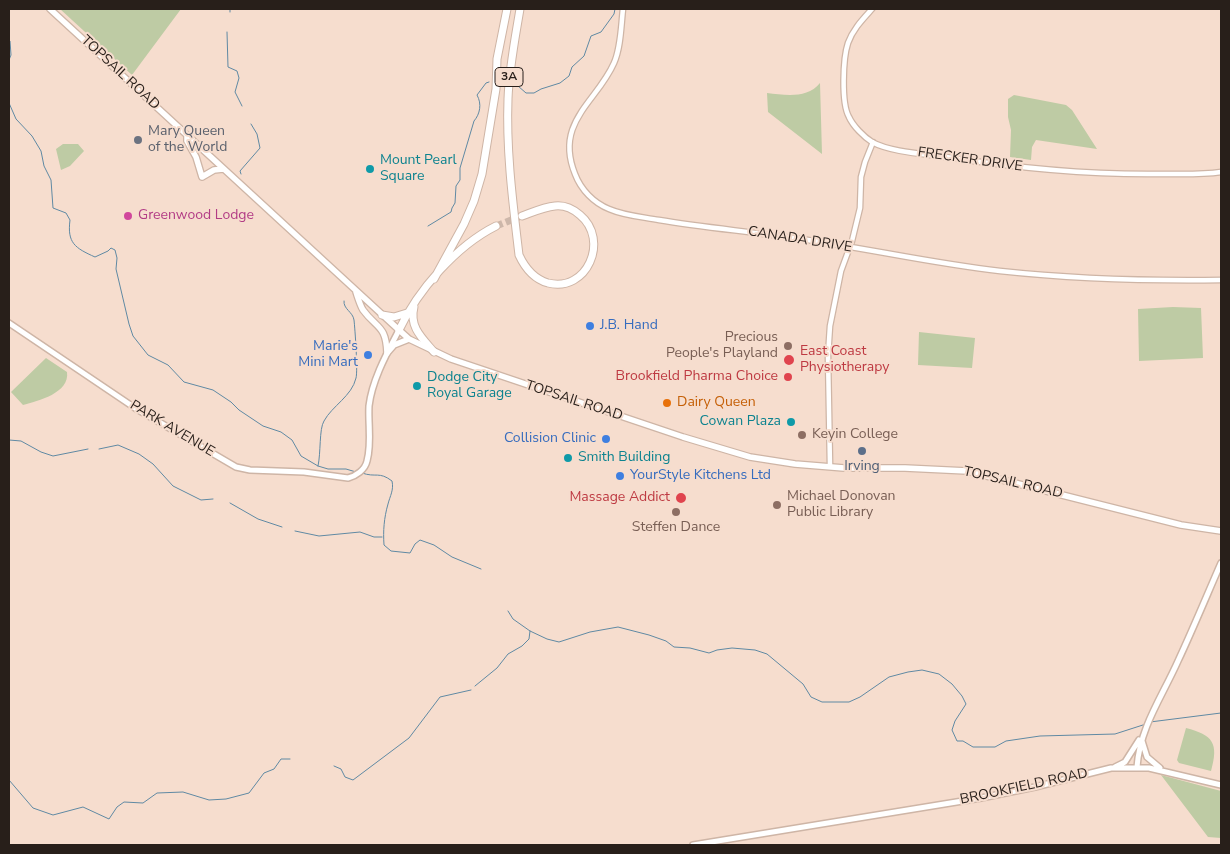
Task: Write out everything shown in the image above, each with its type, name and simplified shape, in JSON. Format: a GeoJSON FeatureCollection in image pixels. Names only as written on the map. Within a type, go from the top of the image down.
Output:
{"type":"FeatureCollection","features":[{"type":"Feature","properties":{"kind":"highway","name":"3A"},"geometry":{"type":"LineString","coordinates":[[434,279],[464,224],[478,190],[486,152],[496,89],[498,59],[507,9]]}},
{"type":"Feature","properties":{"kind":"highway","name":"3A"},"geometry":{"type":"LineString","coordinates":[[520,9],[509,78],[509,146],[518,255],[535,277],[542,281],[557,285],[570,282],[582,274],[594,252],[593,235],[584,219],[575,211],[565,206],[556,206],[522,216]]}},
{"type":"Feature","properties":{"kind":"highway"},"geometry":{"type":"LineString","coordinates":[[399,330],[415,302],[434,279],[474,239],[496,226]]}},
{"type":"Feature","properties":{"kind":"highway"},"geometry":{"type":"LineString","coordinates":[[415,302],[412,320],[415,328],[434,352]]}},
{"type":"Feature","properties":{"kind":"highway"},"geometry":{"type":"LineString","coordinates":[[382,315],[394,317],[408,313]]}},
{"type":"Feature","properties":{"kind":"main road","name":"TOPSAIL ROAD"},"geometry":{"type":"LineString","coordinates":[[50,9],[382,315],[409,339],[434,352],[494,374],[750,457],[788,463],[830,466],[967,471],[1181,525],[1221,531]]}},
{"type":"Feature","properties":{"kind":"main road"},"geometry":{"type":"LineString","coordinates":[[187,136],[187,141],[196,157],[202,177],[214,170],[223,169]]}},
{"type":"Feature","properties":{"kind":"main road"},"geometry":{"type":"LineString","coordinates":[[355,290],[362,310],[382,328],[386,336],[387,353]]}},
{"type":"Feature","properties":{"kind":"main road","name":"PARK AVENUE"},"geometry":{"type":"LineString","coordinates":[[9,323],[135,408],[236,466],[250,470],[304,472],[348,478],[355,476],[364,468],[367,461],[370,442],[369,406],[374,386],[387,353]]}},
{"type":"Feature","properties":{"kind":"main road"},"geometry":{"type":"LineString","coordinates":[[387,353],[399,330]]}},
{"type":"Feature","properties":{"kind":"main road"},"geometry":{"type":"LineString","coordinates":[[387,353],[394,344],[409,339]]}},
{"type":"Feature","properties":{"kind":"main road"},"geometry":{"type":"LineString","coordinates":[[1137,767],[1138,750],[1145,727],[1179,659],[1221,563]]}},
{"type":"Feature","properties":{"kind":"main road"},"geometry":{"type":"LineString","coordinates":[[1111,768],[1125,762],[1142,736]]}},
{"type":"Feature","properties":{"kind":"main road"},"geometry":{"type":"LineString","coordinates":[[1142,736],[1142,745],[1146,757],[1152,763],[1166,771],[1221,785]]}},
{"type":"Feature","properties":{"kind":"main road","name":"BROOKFIELD ROAD"},"geometry":{"type":"LineString","coordinates":[[692,845],[981,798],[1111,768],[1137,767],[1166,771]]}},
{"type":"Feature","properties":{"kind":"street","name":"CANADA DRIVE"},"geometry":{"type":"LineString","coordinates":[[623,9],[614,64],[582,109],[574,124],[570,141],[570,155],[580,184],[589,196],[600,205],[627,215],[796,238],[998,271],[1113,280],[1221,280]]}},
{"type":"Feature","properties":{"kind":"street","name":"FRECKER DRIVE"},"geometry":{"type":"LineString","coordinates":[[872,9],[856,27],[848,43],[844,60],[844,93],[848,116],[865,137],[873,142],[914,153],[1083,173],[1204,175],[1221,172]]}},
{"type":"Feature","properties":{"kind":"street"},"geometry":{"type":"LineString","coordinates":[[830,466],[828,356],[830,326],[840,271],[850,248],[860,208],[861,177],[873,142]]}},
{"type":"Feature","properties":{"kind":"green space"},"geometry":{"type":"Polygon","coordinates":[[[60,9],[181,9],[132,75],[60,9]]]}},
{"type":"Feature","properties":{"kind":"green space"},"geometry":{"type":"Polygon","coordinates":[[[820,83],[822,154],[768,112],[767,93],[802,94],[809,92],[820,83]]]}},
{"type":"Feature","properties":{"kind":"green space"},"geometry":{"type":"Polygon","coordinates":[[[1014,95],[1066,105],[1072,110],[1097,149],[1036,140],[1032,147],[1031,160],[1010,157],[1011,130],[1008,117],[1008,99],[1014,95]]]}},
{"type":"Feature","properties":{"kind":"green space"},"geometry":{"type":"Polygon","coordinates":[[[63,144],[78,144],[84,151],[70,166],[61,170],[56,149],[63,144]]]}},
{"type":"Feature","properties":{"kind":"green space"},"geometry":{"type":"Polygon","coordinates":[[[1201,308],[1203,358],[1139,361],[1138,309],[1201,308]]]}},
{"type":"Feature","properties":{"kind":"green space"},"geometry":{"type":"Polygon","coordinates":[[[919,332],[975,338],[972,368],[918,365],[919,332]]]}},
{"type":"Feature","properties":{"kind":"green space"},"geometry":{"type":"Polygon","coordinates":[[[46,358],[67,372],[67,379],[64,385],[52,395],[23,405],[11,392],[46,358]]]}},
{"type":"Feature","properties":{"kind":"green space"},"geometry":{"type":"Polygon","coordinates":[[[1186,728],[1208,737],[1212,742],[1214,753],[1211,771],[1179,763],[1177,760],[1186,728]]]}},
{"type":"Feature","properties":{"kind":"green space"},"geometry":{"type":"Polygon","coordinates":[[[1161,775],[1221,791],[1221,838],[1208,837],[1161,775]]]}},
{"type":"Feature","properties":{"kind":"waterway"},"geometry":{"type":"LineString","coordinates":[[518,86],[526,93],[534,93],[560,83],[569,76],[572,67],[584,56],[591,36],[601,32],[614,14],[615,9]]}},
{"type":"Feature","properties":{"kind":"waterway"},"geometry":{"type":"LineString","coordinates":[[227,32],[228,67],[237,71],[239,78],[235,92],[242,106]]}},
{"type":"Feature","properties":{"kind":"waterway"},"geometry":{"type":"LineString","coordinates":[[9,40],[11,55],[9,60]]}},
{"type":"Feature","properties":{"kind":"waterway"},"geometry":{"type":"LineString","coordinates":[[428,226],[451,212],[455,203],[456,186],[460,180],[460,168],[474,121],[480,109],[477,95],[486,83],[489,82]]}},
{"type":"Feature","properties":{"kind":"waterway"},"geometry":{"type":"LineString","coordinates":[[9,103],[16,119],[32,136],[41,151],[44,166],[51,180],[53,208],[66,213],[70,220],[69,228],[74,244],[82,251],[95,257],[111,248],[115,250],[117,258],[116,269],[129,324],[133,336],[148,355],[168,365],[184,382],[213,390],[263,426],[281,432],[292,440],[301,456],[318,466],[356,472]]}},
{"type":"Feature","properties":{"kind":"waterway"},"geometry":{"type":"LineString","coordinates":[[241,174],[240,171],[260,148],[257,134],[251,124]]}},
{"type":"Feature","properties":{"kind":"waterway"},"geometry":{"type":"LineString","coordinates":[[318,466],[322,425],[332,410],[346,396],[354,384],[357,374],[354,320],[344,301]]}},
{"type":"Feature","properties":{"kind":"waterway"},"geometry":{"type":"LineString","coordinates":[[9,440],[21,441],[53,456],[88,449]]}},
{"type":"Feature","properties":{"kind":"waterway"},"geometry":{"type":"LineString","coordinates":[[99,449],[118,445],[139,454],[153,464],[173,486],[201,500],[213,499]]}},
{"type":"Feature","properties":{"kind":"waterway"},"geometry":{"type":"LineString","coordinates":[[362,473],[384,476],[392,481],[392,490],[384,524],[384,545],[391,551],[410,553],[415,544],[420,540],[434,545],[452,557],[481,569]]}},
{"type":"Feature","properties":{"kind":"waterway"},"geometry":{"type":"LineString","coordinates":[[230,503],[258,519],[282,527]]}},
{"type":"Feature","properties":{"kind":"waterway"},"geometry":{"type":"LineString","coordinates":[[295,531],[319,536],[360,532],[374,537],[382,537]]}},
{"type":"Feature","properties":{"kind":"waterway"},"geometry":{"type":"LineString","coordinates":[[508,611],[513,619],[530,631],[559,642],[590,632],[618,627],[666,641],[674,647],[690,648],[709,653],[732,648],[755,650],[767,654],[803,684],[811,697],[822,702],[849,702],[860,697],[889,677],[908,672],[922,670],[939,674],[952,684],[966,704],[955,721],[952,730],[957,741],[963,741],[973,747],[995,747],[1006,741],[1040,736],[1115,734],[1146,724]]}},
{"type":"Feature","properties":{"kind":"waterway"},"geometry":{"type":"LineString","coordinates":[[475,686],[497,668],[508,654],[522,646],[529,639],[530,631]]}},
{"type":"Feature","properties":{"kind":"waterway"},"geometry":{"type":"LineString","coordinates":[[334,766],[341,769],[345,777],[353,780],[409,738],[440,697],[471,690]]}},
{"type":"Feature","properties":{"kind":"waterway"},"geometry":{"type":"LineString","coordinates":[[1150,722],[1221,713]]}},
{"type":"Feature","properties":{"kind":"waterway"},"geometry":{"type":"LineString","coordinates":[[9,780],[33,808],[53,815],[83,807],[109,819],[117,807],[124,802],[143,803],[157,793],[183,792],[209,800],[226,799],[249,793],[264,773],[274,769],[281,759],[290,759]]}},
{"type":"Feature","properties":{"kind":"tunnel"},"geometry":{"type":"LineString","coordinates":[[496,226],[519,217]]}},
{"type":"Feature","properties":{"kind":"place","name":"Mary Queen of the World"},"geometry":{"type":"Point","coordinates":[138,140]}},
{"type":"Feature","properties":{"kind":"place","name":"Mount Pearl Square"},"geometry":{"type":"Point","coordinates":[370,169]}},
{"type":"Feature","properties":{"kind":"place","name":"Greenwood Lodge"},"geometry":{"type":"Point","coordinates":[128,216]}},
{"type":"Feature","properties":{"kind":"place","name":"J.B. Hand"},"geometry":{"type":"Point","coordinates":[590,326]}},
{"type":"Feature","properties":{"kind":"place","name":"Precious People's Playland"},"geometry":{"type":"Point","coordinates":[788,346]}},
{"type":"Feature","properties":{"kind":"place","name":"Marie's Mini Mart"},"geometry":{"type":"Point","coordinates":[368,355]}},
{"type":"Feature","properties":{"kind":"place","name":"East Coast Physiotherapy"},"geometry":{"type":"Point","coordinates":[789,360]}},
{"type":"Feature","properties":{"kind":"place","name":"Brookfield Pharma Choice"},"geometry":{"type":"Point","coordinates":[788,377]}},
{"type":"Feature","properties":{"kind":"place","name":"Dodge City Royal Garage"},"geometry":{"type":"Point","coordinates":[417,386]}},
{"type":"Feature","properties":{"kind":"place","name":"Dairy Queen"},"geometry":{"type":"Point","coordinates":[667,403]}},
{"type":"Feature","properties":{"kind":"place","name":"Cowan Plaza"},"geometry":{"type":"Point","coordinates":[791,422]}},
{"type":"Feature","properties":{"kind":"place","name":"Keyin College"},"geometry":{"type":"Point","coordinates":[802,435]}},
{"type":"Feature","properties":{"kind":"place","name":"Collision Clinic"},"geometry":{"type":"Point","coordinates":[606,439]}},
{"type":"Feature","properties":{"kind":"place","name":"Irving"},"geometry":{"type":"Point","coordinates":[862,451]}},
{"type":"Feature","properties":{"kind":"place","name":"Smith Building"},"geometry":{"type":"Point","coordinates":[568,458]}},
{"type":"Feature","properties":{"kind":"place","name":"YourStyle Kitchens Ltd"},"geometry":{"type":"Point","coordinates":[620,476]}},
{"type":"Feature","properties":{"kind":"place","name":"Massage Addict"},"geometry":{"type":"Point","coordinates":[681,498]}},
{"type":"Feature","properties":{"kind":"place","name":"Michael Donovan Public Library"},"geometry":{"type":"Point","coordinates":[777,505]}},
{"type":"Feature","properties":{"kind":"place","name":"Steffen Dance"},"geometry":{"type":"Point","coordinates":[676,512]}}]}
